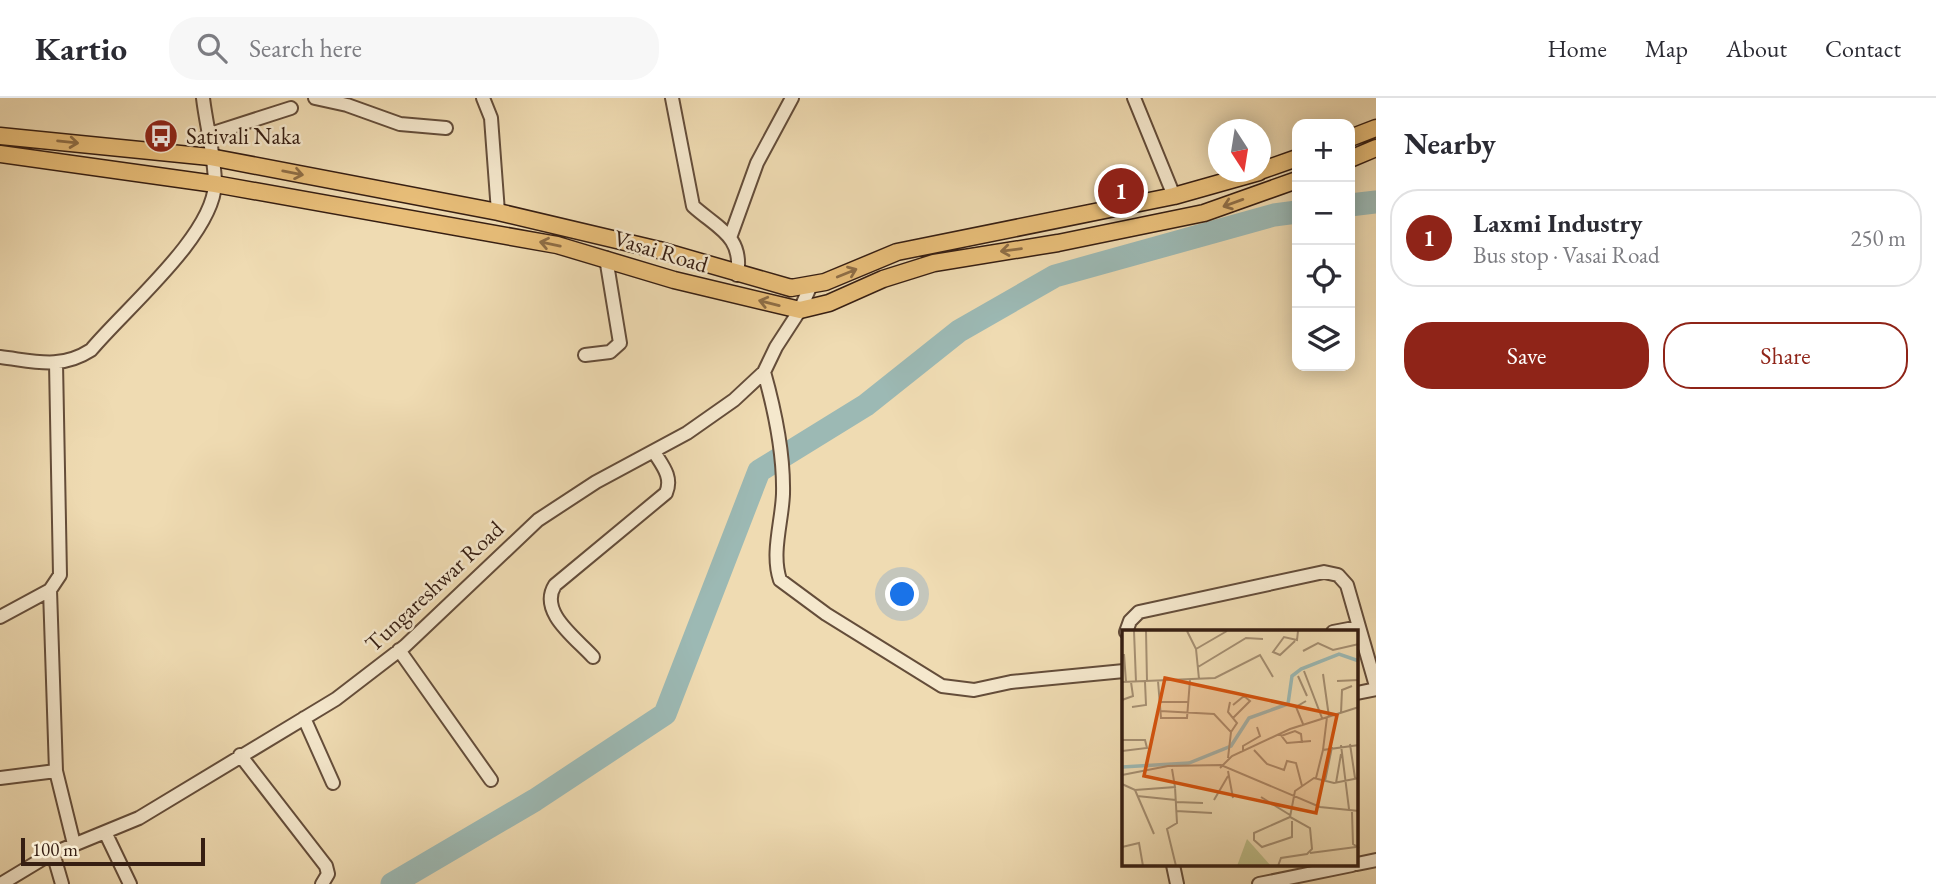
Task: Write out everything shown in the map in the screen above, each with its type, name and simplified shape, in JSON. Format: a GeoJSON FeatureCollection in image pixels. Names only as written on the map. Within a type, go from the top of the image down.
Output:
{"type":"FeatureCollection","features":[{"type":"Feature","properties":{"kind":"main road"},"geometry":{"type":"LineString","coordinates":[[1355,136],[1376,128]]}},
{"type":"Feature","properties":{"kind":"main road","name":"Vasai Road"},"geometry":{"type":"LineString","coordinates":[[0,136],[210,157],[498,212],[659,250],[737,275],[791,288],[810,287],[897,252],[1174,196],[1222,182]]}},
{"type":"Feature","properties":{"kind":"main road"},"geometry":{"type":"LineString","coordinates":[[1355,157],[1376,148]]}},
{"type":"Feature","properties":{"kind":"main road","name":"Vasai Road"},"geometry":{"type":"LineString","coordinates":[[0,153],[215,184],[508,236],[606,258],[674,280],[800,310],[829,303],[883,279],[934,263],[1058,243],[1204,213],[1292,182]]}},
{"type":"Feature","properties":{"kind":"main road","name":"Vasai Road"},"geometry":{"type":"LineString","coordinates":[[1271,167],[1292,160]]}},
{"type":"Feature","properties":{"kind":"street"},"geometry":{"type":"LineString","coordinates":[[0,356],[56,363],[70,362],[90,349],[160,275],[197,231],[209,208],[215,184],[203,98]]}},
{"type":"Feature","properties":{"kind":"street"},"geometry":{"type":"LineString","coordinates":[[315,98],[400,124],[446,128]]}},
{"type":"Feature","properties":{"kind":"street"},"geometry":{"type":"LineString","coordinates":[[484,98],[491,118],[498,212]]}},
{"type":"Feature","properties":{"kind":"street"},"geometry":{"type":"LineString","coordinates":[[672,98],[679,124],[683,167],[693,206],[731,235],[737,251],[737,275]]}},
{"type":"Feature","properties":{"kind":"street"},"geometry":{"type":"LineString","coordinates":[[731,235],[757,163],[792,98]]}},
{"type":"Feature","properties":{"kind":"street"},"geometry":{"type":"LineString","coordinates":[[1134,98],[1174,196]]}},
{"type":"Feature","properties":{"kind":"street"},"geometry":{"type":"LineString","coordinates":[[208,135],[291,108]]}},
{"type":"Feature","properties":{"kind":"street"},"geometry":{"type":"LineString","coordinates":[[585,355],[610,352],[620,342],[606,258]]}},
{"type":"Feature","properties":{"kind":"street","name":"Tungareshwar Road"},"geometry":{"type":"LineString","coordinates":[[1,884],[54,853],[106,834],[139,818],[335,699],[400,650],[538,520],[596,482],[654,452],[734,400],[764,372],[776,347],[800,310],[810,287]]}},
{"type":"Feature","properties":{"kind":"street"},"geometry":{"type":"LineString","coordinates":[[0,617],[50,590],[60,575],[62,561],[56,363]]}},
{"type":"Feature","properties":{"kind":"street"},"geometry":{"type":"LineString","coordinates":[[764,372],[778,431],[783,493],[776,555],[779,580],[826,614],[942,686],[974,690],[1011,682],[1122,671]]}},
{"type":"Feature","properties":{"kind":"street"},"geometry":{"type":"LineString","coordinates":[[593,657],[551,611],[550,593],[555,585],[666,493],[670,484],[668,477],[654,452]]}},
{"type":"Feature","properties":{"kind":"street"},"geometry":{"type":"LineString","coordinates":[[1127,630],[1130,621],[1139,612],[1324,572],[1338,575],[1347,585],[1376,687],[1358,693]]}},
{"type":"Feature","properties":{"kind":"street"},"geometry":{"type":"LineString","coordinates":[[50,590],[56,771],[74,845]]}},
{"type":"Feature","properties":{"kind":"street"},"geometry":{"type":"LineString","coordinates":[[1343,630],[1359,627]]}},
{"type":"Feature","properties":{"kind":"street"},"geometry":{"type":"LineString","coordinates":[[400,650],[491,780]]}},
{"type":"Feature","properties":{"kind":"street"},"geometry":{"type":"LineString","coordinates":[[304,718],[333,783]]}},
{"type":"Feature","properties":{"kind":"street"},"geometry":{"type":"LineString","coordinates":[[240,755],[326,866],[327,880],[322,884]]}},
{"type":"Feature","properties":{"kind":"street"},"geometry":{"type":"LineString","coordinates":[[0,778],[56,771]]}},
{"type":"Feature","properties":{"kind":"street"},"geometry":{"type":"LineString","coordinates":[[106,834],[130,884]]}},
{"type":"Feature","properties":{"kind":"street"},"geometry":{"type":"LineString","coordinates":[[54,853],[62,884]]}},
{"type":"Feature","properties":{"kind":"street"},"geometry":{"type":"LineString","coordinates":[[1358,864],[1376,860]]}},
{"type":"Feature","properties":{"kind":"street"},"geometry":{"type":"LineString","coordinates":[[1173,866],[1177,884]]}},
{"type":"Feature","properties":{"kind":"street"},"geometry":{"type":"LineString","coordinates":[[1259,884],[1347,866]]}},
{"type":"Feature","properties":{"kind":"waterway"},"geometry":{"type":"LineString","coordinates":[[1355,204],[1376,202]]}},
{"type":"Feature","properties":{"kind":"waterway"},"geometry":{"type":"LineString","coordinates":[[392,884],[535,800],[665,714],[759,471],[866,405],[959,331],[1055,276],[1274,215],[1292,213]]}},
{"type":"Feature","properties":{"kind":"place","name":"Sativali Naka"},"geometry":{"type":"Point","coordinates":[161,136]}},
{"type":"Feature","properties":{"kind":"place","name":"Laxmi Industry"},"geometry":{"type":"Point","coordinates":[1121,191]}}]}
